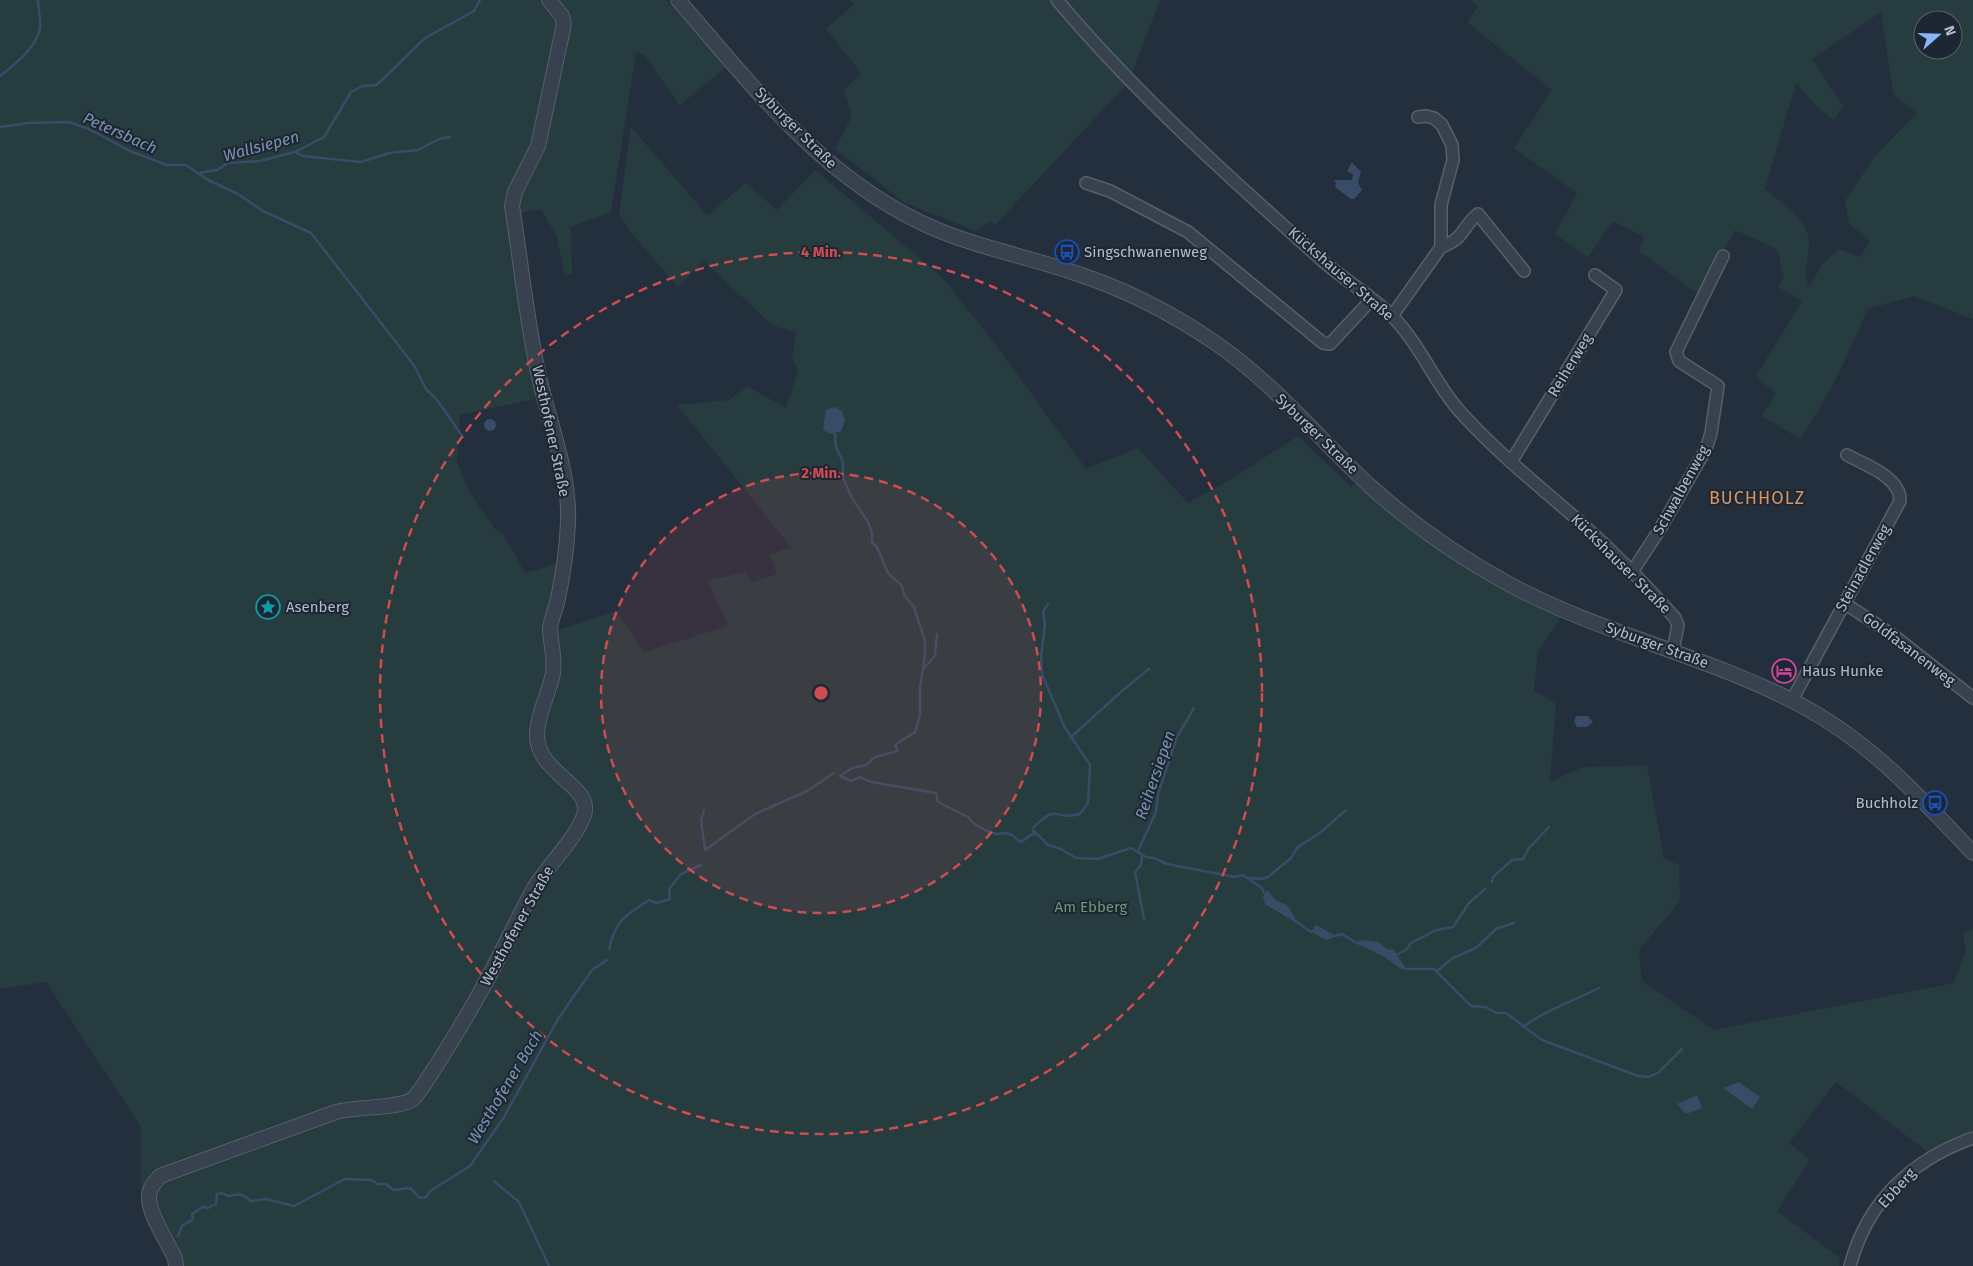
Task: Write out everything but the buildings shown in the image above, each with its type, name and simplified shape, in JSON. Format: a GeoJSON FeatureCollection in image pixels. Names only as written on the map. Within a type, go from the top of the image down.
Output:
{"type":"FeatureCollection","features":[{"type":"Feature","properties":{"kind":"street","name":"Westhofener Straße"},"geometry":{"type":"LineString","coordinates":[[176,1266],[175,1258],[153,1214],[148,1198],[151,1186],[160,1176],[336,1112],[352,1108],[400,1105],[413,1098],[424,1086],[479,996],[533,889],[548,865],[578,828],[585,813],[585,800],[570,783],[560,777],[548,765],[540,751],[537,736],[538,722],[553,673],[554,652],[550,629],[565,562],[568,520],[560,456],[538,372],[530,330],[512,206],[515,192],[538,146],[564,24],[562,16],[549,0]]}},
{"type":"Feature","properties":{"kind":"street","name":"Syburger Straße"},"geometry":{"type":"LineString","coordinates":[[678,0],[786,123],[829,164],[870,193],[922,223],[951,235],[1099,281],[1176,318],[1214,342],[1246,367],[1371,487],[1405,516],[1451,550],[1488,573],[1541,600],[1719,667],[1792,700],[1829,721],[1871,752],[1918,795],[1973,853]]}},
{"type":"Feature","properties":{"kind":"street","name":"Kückshauser Straße"},"geometry":{"type":"LineString","coordinates":[[1057,0],[1127,79],[1292,233],[1392,316],[1418,350],[1454,406],[1511,462],[1586,528],[1632,572],[1675,618],[1678,625],[1673,651]]}},
{"type":"Feature","properties":{"kind":"street"},"geometry":{"type":"LineString","coordinates":[[1418,116],[1434,118],[1442,125],[1452,145],[1453,160],[1441,205],[1440,247]]}},
{"type":"Feature","properties":{"kind":"street"},"geometry":{"type":"LineString","coordinates":[[1086,183],[1110,191],[1188,232],[1327,345],[1334,341],[1371,300]]}},
{"type":"Feature","properties":{"kind":"street"},"geometry":{"type":"LineString","coordinates":[[1392,316],[1440,247],[1461,236],[1473,218],[1478,214],[1524,271]]}},
{"type":"Feature","properties":{"kind":"street","name":"Schwalbenweg"},"geometry":{"type":"LineString","coordinates":[[1632,572],[1700,462],[1711,433],[1718,386],[1679,361],[1676,352],[1723,256]]}},
{"type":"Feature","properties":{"kind":"street","name":"Reiherweg"},"geometry":{"type":"LineString","coordinates":[[1511,462],[1616,290],[1595,275]]}},
{"type":"Feature","properties":{"kind":"street","name":"Steinadlerweg"},"geometry":{"type":"LineString","coordinates":[[1792,700],[1900,502],[1900,494],[1894,484],[1881,474],[1847,455]]}},
{"type":"Feature","properties":{"kind":"street","name":"Goldfasanenweg"},"geometry":{"type":"LineString","coordinates":[[1844,602],[1893,635],[1973,698]]}},
{"type":"Feature","properties":{"kind":"street","name":"Ebberg"},"geometry":{"type":"LineString","coordinates":[[1850,1266],[1866,1227],[1901,1178],[1926,1159],[1973,1138]]}},
{"type":"Feature","properties":{"kind":"green space","name":"Am Ebberg"},"geometry":{"type":"Polygon","coordinates":[[[0,0],[666,0],[726,67],[680,105],[644,55],[636,52],[611,212],[571,227],[572,274],[565,275],[556,234],[540,209],[510,215],[539,398],[460,415],[457,462],[467,488],[494,528],[504,535],[525,573],[558,563],[550,629],[562,629],[616,611],[644,652],[728,626],[708,581],[745,572],[752,582],[777,574],[770,555],[791,547],[677,405],[729,400],[747,386],[786,408],[798,369],[792,359],[796,333],[772,325],[704,261],[678,287],[629,230],[619,214],[631,127],[707,215],[746,183],[777,210],[815,170],[942,277],[999,349],[1086,469],[1138,448],[1188,503],[1236,476],[1298,436],[1351,487],[1357,483],[1414,532],[1465,566],[1562,616],[1538,652],[1534,690],[1556,704],[1550,782],[1582,767],[1647,765],[1664,859],[1679,865],[1680,901],[1639,950],[1642,981],[1714,1030],[1954,983],[1966,951],[1963,934],[1973,928],[1973,1135],[1929,1153],[1836,1082],[1789,1143],[1810,1160],[1777,1211],[1840,1258],[1839,1266],[169,1266],[141,1204],[141,1127],[46,982],[0,989],[0,0]]]}},
{"type":"Feature","properties":{"kind":"green space"},"geometry":{"type":"Polygon","coordinates":[[[850,0],[1052,0],[1095,52],[1128,83],[996,224],[989,222],[976,231],[905,203],[835,149],[852,116],[844,90],[861,73],[826,29],[853,5],[850,0]]]}},
{"type":"Feature","properties":{"kind":"green space"},"geometry":{"type":"Polygon","coordinates":[[[1065,0],[1160,0],[1132,74],[1065,0]]]}},
{"type":"Feature","properties":{"kind":"green space"},"geometry":{"type":"Polygon","coordinates":[[[1471,0],[1973,0],[1973,319],[1914,296],[1868,309],[1829,392],[1800,439],[1762,416],[1776,394],[1756,376],[1802,301],[1778,287],[1784,279],[1777,249],[1735,230],[1698,294],[1639,251],[1644,237],[1613,221],[1588,257],[1555,234],[1577,193],[1514,148],[1552,90],[1467,22],[1478,7],[1471,0]],[[1881,12],[1812,59],[1843,106],[1834,120],[1816,106],[1796,83],[1765,189],[1787,206],[1805,227],[1809,245],[1806,271],[1809,287],[1822,265],[1838,249],[1860,257],[1870,241],[1849,224],[1845,201],[1875,156],[1917,113],[1893,94],[1881,12]]]}},
{"type":"Feature","properties":{"kind":"water"},"geometry":{"type":"Polygon","coordinates":[[[1352,162],[1361,172],[1358,183],[1362,190],[1354,199],[1351,199],[1335,187],[1336,183],[1334,180],[1352,180],[1353,174],[1347,171],[1352,162]]]}},
{"type":"Feature","properties":{"kind":"water"},"geometry":{"type":"Polygon","coordinates":[[[835,407],[842,411],[845,421],[841,431],[831,434],[823,430],[826,410],[835,407]]]}},
{"type":"Feature","properties":{"kind":"water"},"geometry":{"type":"Polygon","coordinates":[[[488,419],[492,419],[496,425],[492,431],[488,431],[484,427],[484,423],[488,419]]]}},
{"type":"Feature","properties":{"kind":"water"},"geometry":{"type":"Polygon","coordinates":[[[1576,716],[1588,716],[1593,722],[1587,727],[1577,727],[1574,721],[1576,716]]]}},
{"type":"Feature","properties":{"kind":"water"},"geometry":{"type":"Polygon","coordinates":[[[1267,890],[1276,900],[1287,905],[1296,919],[1293,921],[1265,904],[1263,897],[1267,890]]]}},
{"type":"Feature","properties":{"kind":"water"},"geometry":{"type":"Polygon","coordinates":[[[1316,925],[1336,936],[1327,940],[1311,932],[1316,925]]]}},
{"type":"Feature","properties":{"kind":"water"},"geometry":{"type":"Polygon","coordinates":[[[1362,940],[1378,942],[1387,949],[1394,950],[1406,969],[1401,969],[1383,956],[1355,943],[1362,940]]]}},
{"type":"Feature","properties":{"kind":"water"},"geometry":{"type":"Polygon","coordinates":[[[1739,1082],[1760,1097],[1752,1109],[1723,1088],[1739,1082]]]}},
{"type":"Feature","properties":{"kind":"water"},"geometry":{"type":"Polygon","coordinates":[[[1697,1095],[1702,1108],[1686,1114],[1677,1104],[1697,1095]]]}},
{"type":"Feature","properties":{"kind":"waterway"},"geometry":{"type":"LineString","coordinates":[[0,76],[24,55],[35,42],[40,28],[38,0]]}},
{"type":"Feature","properties":{"kind":"waterway","name":"Wallsiepen"},"geometry":{"type":"LineString","coordinates":[[199,173],[217,170],[228,163],[260,161],[295,152],[324,137],[351,92],[363,86],[376,85],[425,38],[474,11],[480,0]]}},
{"type":"Feature","properties":{"kind":"waterway","name":"Petersbach"},"geometry":{"type":"LineString","coordinates":[[0,127],[29,123],[69,122],[89,129],[130,151],[167,165],[186,165],[208,180],[238,194],[263,211],[311,233],[415,367],[426,389],[437,400],[463,437]]}},
{"type":"Feature","properties":{"kind":"waterway"},"geometry":{"type":"LineString","coordinates":[[295,152],[303,156],[361,162],[389,153],[418,150],[439,139],[450,137]]}},
{"type":"Feature","properties":{"kind":"waterway"},"geometry":{"type":"LineString","coordinates":[[835,434],[836,447],[843,462],[843,478],[852,498],[868,522],[872,533],[872,542],[877,547],[888,573],[902,586],[904,595],[914,607],[925,641],[920,688],[920,716],[915,732],[895,745],[898,751],[875,757],[866,765],[852,768],[840,776]]}},
{"type":"Feature","properties":{"kind":"waterway"},"geometry":{"type":"LineString","coordinates":[[1033,832],[1033,828],[1048,816],[1052,814],[1065,816],[1080,814],[1088,803],[1090,765],[1064,726],[1042,674],[1041,656],[1045,624],[1043,612],[1048,604]]}},
{"type":"Feature","properties":{"kind":"waterway"},"geometry":{"type":"LineString","coordinates":[[924,668],[935,656],[937,634]]}},
{"type":"Feature","properties":{"kind":"waterway"},"geometry":{"type":"LineString","coordinates":[[1070,738],[1149,669]]}},
{"type":"Feature","properties":{"kind":"waterway","name":"Reihersiepen"},"geometry":{"type":"LineString","coordinates":[[1138,851],[1156,812],[1158,794],[1177,737],[1194,708]]}},
{"type":"Feature","properties":{"kind":"waterway","name":"Westhofener Bach"},"geometry":{"type":"LineString","coordinates":[[704,810],[701,820],[705,850],[755,814],[807,791],[834,773]]}},
{"type":"Feature","properties":{"kind":"waterway","name":"Westhofener Bach"},"geometry":{"type":"LineString","coordinates":[[840,776],[851,781],[860,777],[871,782],[936,793],[938,802],[968,817],[973,823],[987,831],[996,834],[1005,833],[1012,835],[1021,842],[1034,835],[1034,831],[1048,845],[1061,849],[1076,858],[1098,859],[1131,848],[1146,857],[1154,858],[1167,864],[1235,877],[1243,875],[1262,888],[1264,893]]}},
{"type":"Feature","properties":{"kind":"waterway"},"geometry":{"type":"LineString","coordinates":[[1249,878],[1261,879],[1268,877],[1291,858],[1298,847],[1321,832],[1346,810]]}},
{"type":"Feature","properties":{"kind":"waterway"},"geometry":{"type":"LineString","coordinates":[[1492,882],[1493,877],[1512,860],[1523,859],[1529,848],[1549,827]]}},
{"type":"Feature","properties":{"kind":"waterway"},"geometry":{"type":"LineString","coordinates":[[1142,854],[1141,865],[1135,872],[1144,919]]}},
{"type":"Feature","properties":{"kind":"waterway","name":"Westhofener Bach"},"geometry":{"type":"LineString","coordinates":[[609,949],[615,931],[627,915],[649,900],[657,903],[670,899],[669,889],[681,874],[701,865]]}},
{"type":"Feature","properties":{"kind":"waterway"},"geometry":{"type":"LineString","coordinates":[[1398,954],[1406,950],[1411,943],[1436,930],[1453,927],[1469,903],[1485,889]]}},
{"type":"Feature","properties":{"kind":"waterway","name":"Westhofener Bach"},"geometry":{"type":"LineString","coordinates":[[1294,920],[1311,932]]}},
{"type":"Feature","properties":{"kind":"waterway"},"geometry":{"type":"LineString","coordinates":[[1438,970],[1453,958],[1476,948],[1496,929],[1514,923]]}},
{"type":"Feature","properties":{"kind":"waterway","name":"Westhofener Bach"},"geometry":{"type":"LineString","coordinates":[[1335,936],[1342,934],[1355,942]]}},
{"type":"Feature","properties":{"kind":"waterway","name":"Westhofener Bach"},"geometry":{"type":"LineString","coordinates":[[178,1236],[182,1226],[193,1219],[192,1214],[203,1207],[208,1208],[216,1204],[217,1194],[221,1193],[229,1196],[241,1195],[251,1201],[266,1199],[294,1206],[345,1179],[371,1180],[378,1184],[386,1184],[393,1190],[410,1188],[420,1198],[426,1197],[430,1191],[470,1166],[504,1117],[558,1019],[592,970],[607,960]]}},
{"type":"Feature","properties":{"kind":"waterway","name":"Westhofener Bach"},"geometry":{"type":"LineString","coordinates":[[1406,969],[1434,969],[1471,1006],[1486,1007],[1496,1013],[1506,1013],[1542,1040],[1638,1076],[1649,1077],[1659,1072],[1682,1049]]}},
{"type":"Feature","properties":{"kind":"waterway"},"geometry":{"type":"LineString","coordinates":[[1523,1027],[1550,1010],[1599,988]]}},
{"type":"Feature","properties":{"kind":"waterway"},"geometry":{"type":"LineString","coordinates":[[494,1181],[519,1202],[549,1266]]}},
{"type":"Feature","properties":{"kind":"place","name":"Singschwanenweg"},"geometry":{"type":"Point","coordinates":[1067,252]}},
{"type":"Feature","properties":{"kind":"place","name":"Asenberg"},"geometry":{"type":"Point","coordinates":[268,607]}},
{"type":"Feature","properties":{"kind":"place","name":"Haus Hunke"},"geometry":{"type":"Point","coordinates":[1784,671]}},
{"type":"Feature","properties":{"kind":"place","name":"Buchholz"},"geometry":{"type":"Point","coordinates":[1935,803]}},
{"type":"Feature","properties":{"kind":"district","name":"BUCHHOLZ"},"geometry":{"type":"Point","coordinates":[1757,498]}}]}
